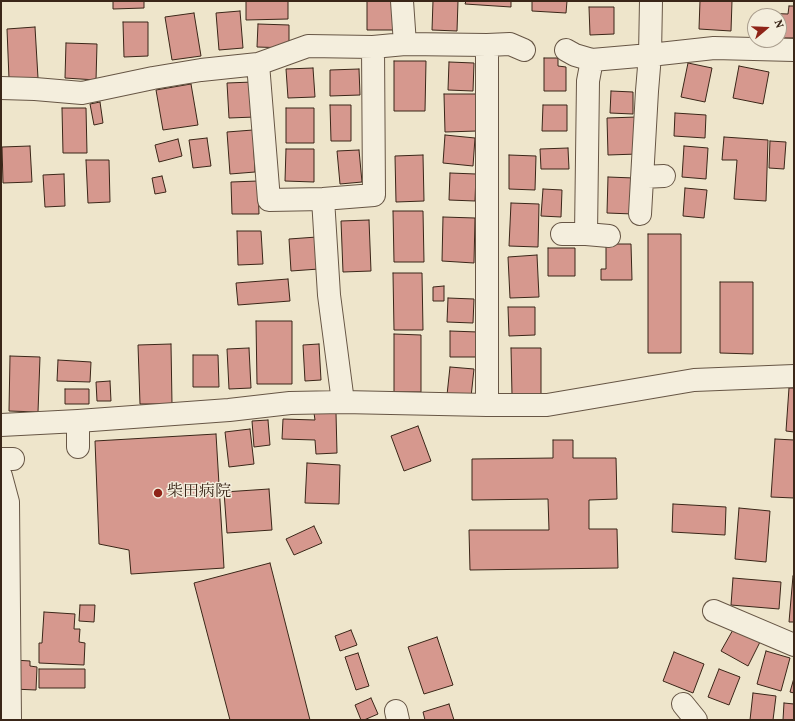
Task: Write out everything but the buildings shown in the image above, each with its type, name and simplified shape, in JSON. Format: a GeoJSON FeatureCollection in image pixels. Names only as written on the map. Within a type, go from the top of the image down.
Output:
{"type":"FeatureCollection","features":[{"type":"Feature","properties":{"kind":"street"},"geometry":{"type":"LineString","coordinates":[[402,1],[405,44]]}},
{"type":"Feature","properties":{"kind":"street"},"geometry":{"type":"LineString","coordinates":[[640,214],[650,55],[651,1]]}},
{"type":"Feature","properties":{"kind":"street"},"geometry":{"type":"LineString","coordinates":[[1,88],[82,93],[201,70],[258,64],[308,46],[373,47],[405,44],[510,44],[524,50]]}},
{"type":"Feature","properties":{"kind":"street"},"geometry":{"type":"LineString","coordinates":[[487,45],[487,405]]}},
{"type":"Feature","properties":{"kind":"street"},"geometry":{"type":"LineString","coordinates":[[258,64],[269,200],[323,199],[374,195],[373,47]]}},
{"type":"Feature","properties":{"kind":"street"},"geometry":{"type":"LineString","coordinates":[[566,50],[575,55],[592,60],[714,48],[794,50]]}},
{"type":"Feature","properties":{"kind":"street"},"geometry":{"type":"LineString","coordinates":[[586,234],[588,81],[592,60]]}},
{"type":"Feature","properties":{"kind":"street"},"geometry":{"type":"LineString","coordinates":[[642,177],[664,176]]}},
{"type":"Feature","properties":{"kind":"street"},"geometry":{"type":"LineString","coordinates":[[323,199],[329,295],[343,402]]}},
{"type":"Feature","properties":{"kind":"street"},"geometry":{"type":"LineString","coordinates":[[562,234],[609,236]]}},
{"type":"Feature","properties":{"kind":"street"},"geometry":{"type":"LineString","coordinates":[[1,425],[78,422],[229,410],[290,403],[343,402],[547,405],[694,380],[794,376]]}},
{"type":"Feature","properties":{"kind":"street"},"geometry":{"type":"LineString","coordinates":[[78,422],[78,447]]}},
{"type":"Feature","properties":{"kind":"street"},"geometry":{"type":"LineString","coordinates":[[5,465],[12,502],[10,720]]}},
{"type":"Feature","properties":{"kind":"street"},"geometry":{"type":"LineString","coordinates":[[714,611],[794,644]]}},
{"type":"Feature","properties":{"kind":"place","name":"柴田病院"},"geometry":{"type":"Point","coordinates":[158,493]}}]}
